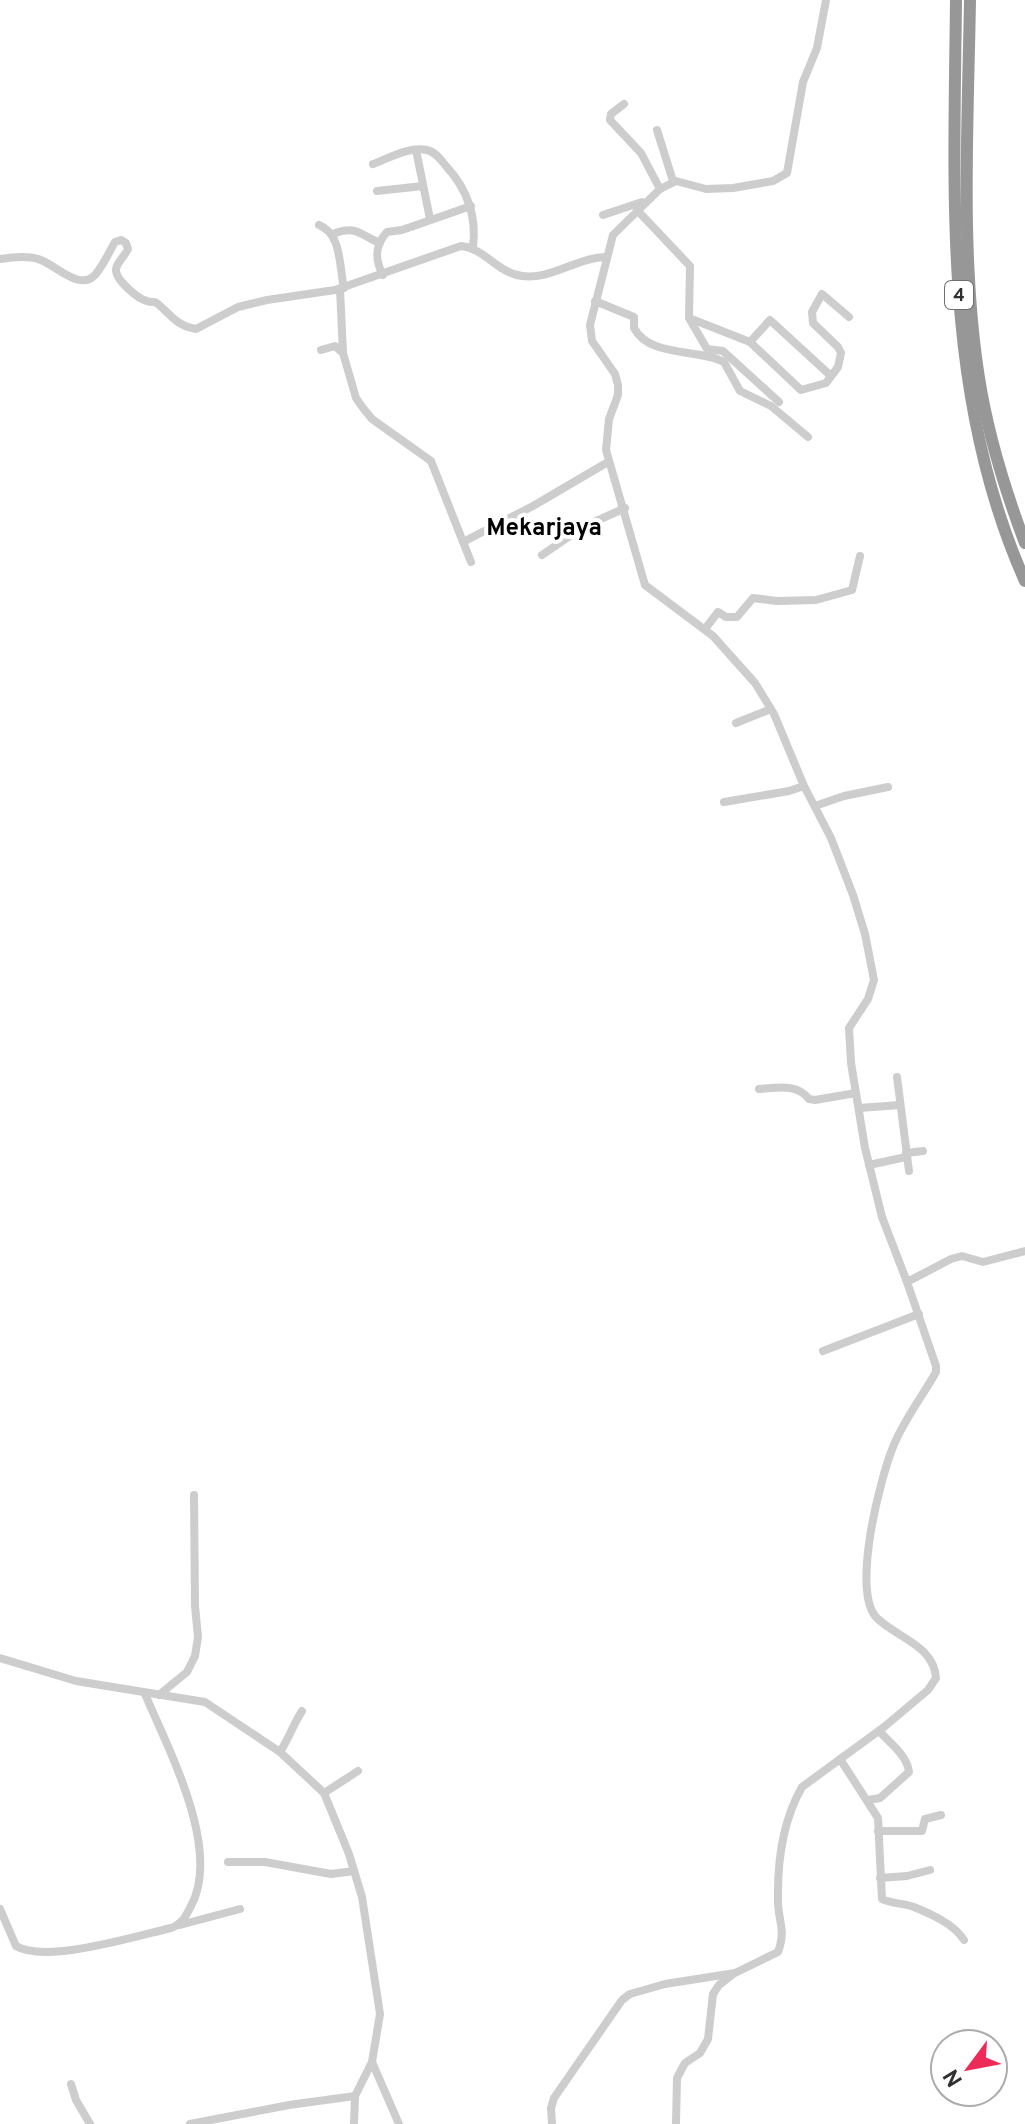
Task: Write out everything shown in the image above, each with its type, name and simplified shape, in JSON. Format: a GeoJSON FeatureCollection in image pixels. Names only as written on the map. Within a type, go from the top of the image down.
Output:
{"type":"FeatureCollection","features":[{"type":"Feature","properties":{"kind":"highway","name":"4"},"geometry":{"type":"LineString","coordinates":[[956,0],[956,249],[967,383],[981,451],[998,510],[1025,581]]}},
{"type":"Feature","properties":{"kind":"highway","name":"4"},"geometry":{"type":"LineString","coordinates":[[970,0],[969,230],[978,365],[994,446],[1025,543]]}},
{"type":"Feature","properties":{"kind":"street"},"geometry":{"type":"LineString","coordinates":[[676,2124],[677,2078],[685,2063],[700,2053],[708,2039],[713,1994],[735,1973],[778,1952],[783,1928],[778,1908],[777,1875],[788,1820],[802,1787],[879,1731],[928,1690],[936,1678],[933,1663],[927,1654],[870,1611],[866,1591],[869,1551],[881,1483],[893,1445],[936,1372],[919,1314],[882,1217],[856,1093],[849,1028],[872,991],[874,967],[853,895],[771,709],[737,660],[705,629],[645,585],[625,508],[608,462],[606,435],[618,385],[615,374],[592,341],[590,325],[613,235],[660,189],[673,181],[719,190],[773,181],[787,173],[803,82],[817,48],[826,0]]}},
{"type":"Feature","properties":{"kind":"street"},"geometry":{"type":"LineString","coordinates":[[624,104],[611,114],[610,120],[641,153],[660,189]]}},
{"type":"Feature","properties":{"kind":"street"},"geometry":{"type":"LineString","coordinates":[[657,130],[673,181]]}},
{"type":"Feature","properties":{"kind":"street"},"geometry":{"type":"LineString","coordinates":[[373,164],[416,150],[425,149],[434,153],[457,178],[471,206],[473,247]]}},
{"type":"Feature","properties":{"kind":"street"},"geometry":{"type":"LineString","coordinates":[[416,150],[430,219]]}},
{"type":"Feature","properties":{"kind":"street"},"geometry":{"type":"LineString","coordinates":[[377,191],[423,186]]}},
{"type":"Feature","properties":{"kind":"street"},"geometry":{"type":"LineString","coordinates":[[603,215],[647,200]]}},
{"type":"Feature","properties":{"kind":"street"},"geometry":{"type":"LineString","coordinates":[[383,275],[376,261],[380,243],[387,232],[402,230],[471,206]]}},
{"type":"Feature","properties":{"kind":"street"},"geometry":{"type":"LineString","coordinates":[[637,210],[690,266],[689,318],[707,349],[723,351],[779,402]]}},
{"type":"Feature","properties":{"kind":"street"},"geometry":{"type":"LineString","coordinates":[[319,225],[333,234],[342,288],[343,353],[356,398],[372,419],[431,461],[471,562]]}},
{"type":"Feature","properties":{"kind":"street"},"geometry":{"type":"LineString","coordinates":[[333,234],[339,231],[364,232],[380,243]]}},
{"type":"Feature","properties":{"kind":"street"},"geometry":{"type":"LineString","coordinates":[[0,259],[41,259],[58,271],[78,280],[86,280],[94,277],[115,242],[121,240],[128,249],[116,266],[121,280],[138,296],[159,304],[177,323],[196,329],[238,307],[342,288],[461,246],[473,247],[511,274],[525,277],[541,276],[586,259],[607,257]]}},
{"type":"Feature","properties":{"kind":"street"},"geometry":{"type":"LineString","coordinates":[[689,318],[750,342],[801,390],[826,383],[838,367],[841,353],[838,347],[813,323],[812,312],[822,294],[849,317]]}},
{"type":"Feature","properties":{"kind":"street"},"geometry":{"type":"LineString","coordinates":[[595,301],[634,317],[634,328],[641,338],[668,349],[724,362],[740,391],[771,406],[808,437]]}},
{"type":"Feature","properties":{"kind":"street"},"geometry":{"type":"LineString","coordinates":[[750,342],[770,320],[831,376]]}},
{"type":"Feature","properties":{"kind":"street"},"geometry":{"type":"LineString","coordinates":[[321,350],[335,346],[343,353]]}},
{"type":"Feature","properties":{"kind":"street"},"geometry":{"type":"LineString","coordinates":[[463,542],[608,462]]}},
{"type":"Feature","properties":{"kind":"street"},"geometry":{"type":"LineString","coordinates":[[542,555],[583,527],[625,508]]}},
{"type":"Feature","properties":{"kind":"street"},"geometry":{"type":"LineString","coordinates":[[705,629],[718,612],[726,617],[737,617],[753,598],[816,600],[852,590],[860,556]]}},
{"type":"Feature","properties":{"kind":"street"},"geometry":{"type":"LineString","coordinates":[[736,723],[771,709]]}},
{"type":"Feature","properties":{"kind":"street"},"geometry":{"type":"LineString","coordinates":[[724,802],[804,786]]}},
{"type":"Feature","properties":{"kind":"street"},"geometry":{"type":"LineString","coordinates":[[815,806],[888,787]]}},
{"type":"Feature","properties":{"kind":"street"},"geometry":{"type":"LineString","coordinates":[[897,1077],[909,1171]]}},
{"type":"Feature","properties":{"kind":"street"},"geometry":{"type":"LineString","coordinates":[[759,1089],[795,1088],[815,1100],[856,1093]]}},
{"type":"Feature","properties":{"kind":"street"},"geometry":{"type":"LineString","coordinates":[[859,1108],[900,1105]]}},
{"type":"Feature","properties":{"kind":"street"},"geometry":{"type":"LineString","coordinates":[[869,1165],[923,1151]]}},
{"type":"Feature","properties":{"kind":"street"},"geometry":{"type":"LineString","coordinates":[[907,1282],[962,1256],[983,1262],[1025,1251]]}},
{"type":"Feature","properties":{"kind":"street"},"geometry":{"type":"LineString","coordinates":[[823,1351],[919,1314]]}},
{"type":"Feature","properties":{"kind":"street"},"geometry":{"type":"LineString","coordinates":[[159,1695],[187,1672],[195,1656],[198,1637],[194,1495]]}},
{"type":"Feature","properties":{"kind":"street"},"geometry":{"type":"LineString","coordinates":[[0,1658],[76,1681],[205,1702],[280,1752],[324,1793],[362,1897],[379,2001],[379,2024],[372,2062],[355,2096],[354,2124]]}},
{"type":"Feature","properties":{"kind":"street"},"geometry":{"type":"LineString","coordinates":[[145,1694],[187,1796],[202,1862],[195,1899],[180,1925]]}},
{"type":"Feature","properties":{"kind":"street"},"geometry":{"type":"LineString","coordinates":[[280,1752],[302,1711]]}},
{"type":"Feature","properties":{"kind":"street"},"geometry":{"type":"LineString","coordinates":[[868,1800],[880,1798],[909,1772],[901,1753],[879,1731]]}},
{"type":"Feature","properties":{"kind":"street"},"geometry":{"type":"LineString","coordinates":[[840,1759],[878,1818],[884,1901],[912,1906],[943,1921],[959,1932],[964,1940]]}},
{"type":"Feature","properties":{"kind":"street"},"geometry":{"type":"LineString","coordinates":[[324,1793],[358,1771]]}},
{"type":"Feature","properties":{"kind":"street"},"geometry":{"type":"LineString","coordinates":[[878,1831],[922,1831],[925,1819],[941,1815]]}},
{"type":"Feature","properties":{"kind":"street"},"geometry":{"type":"LineString","coordinates":[[228,1862],[265,1862],[331,1874],[354,1871]]}},
{"type":"Feature","properties":{"kind":"street"},"geometry":{"type":"LineString","coordinates":[[880,1878],[930,1870]]}},
{"type":"Feature","properties":{"kind":"street"},"geometry":{"type":"LineString","coordinates":[[0,1909],[16,1946],[32,1952],[101,1945],[240,1909]]}},
{"type":"Feature","properties":{"kind":"street"},"geometry":{"type":"LineString","coordinates":[[552,2124],[554,2098],[622,2000],[643,1988],[735,1973]]}},
{"type":"Feature","properties":{"kind":"street"},"geometry":{"type":"LineString","coordinates":[[372,2062],[399,2124]]}},
{"type":"Feature","properties":{"kind":"street"},"geometry":{"type":"LineString","coordinates":[[71,2084],[90,2124]]}},
{"type":"Feature","properties":{"kind":"street"},"geometry":{"type":"LineString","coordinates":[[190,2124],[355,2096]]}},
{"type":"Feature","properties":{"kind":"district","name":"Mekarjaya"},"geometry":{"type":"Point","coordinates":[544,527]}}]}
